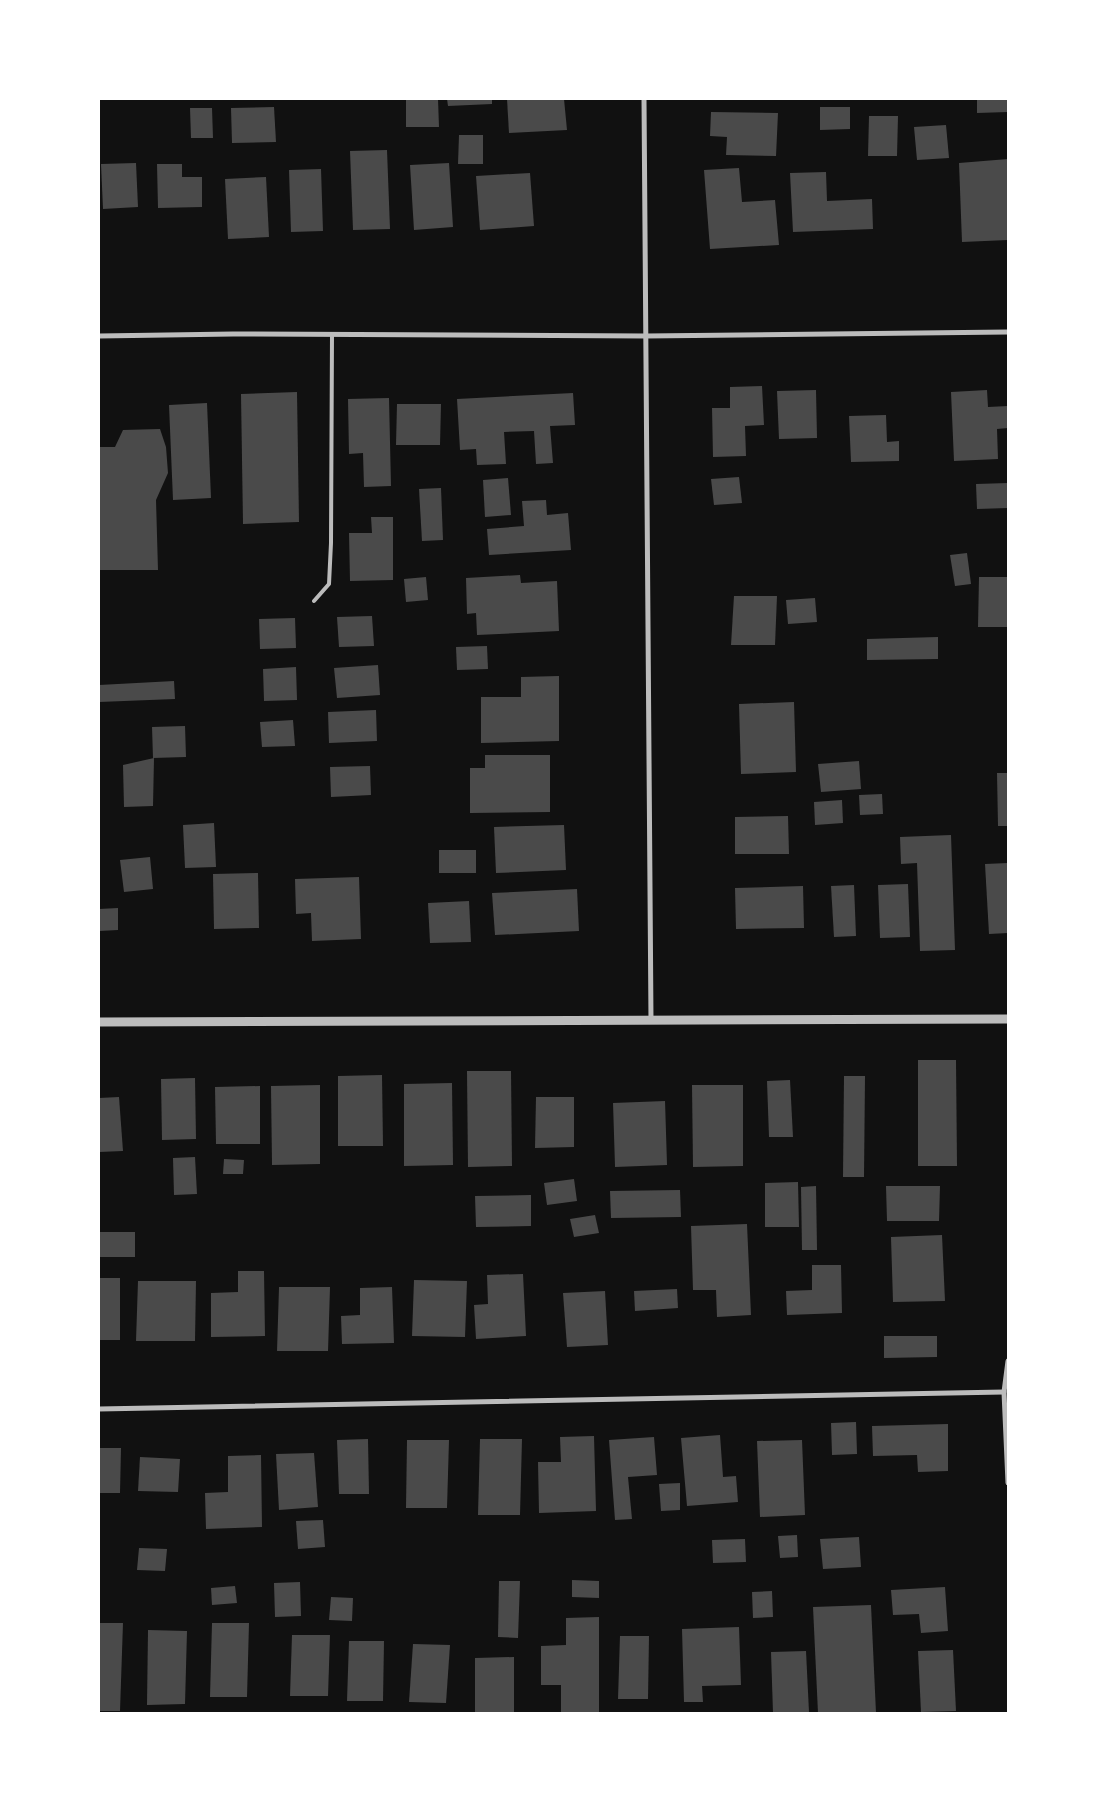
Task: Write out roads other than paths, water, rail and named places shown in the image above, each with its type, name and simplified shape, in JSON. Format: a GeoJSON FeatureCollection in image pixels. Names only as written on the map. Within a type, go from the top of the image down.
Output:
{"type":"FeatureCollection","features":[{"type":"Feature","properties":{"kind":"street"},"geometry":{"type":"LineString","coordinates":[[644,99],[651,1020]]}},
{"type":"Feature","properties":{"kind":"street"},"geometry":{"type":"LineString","coordinates":[[99,336],[332,334],[646,336],[1008,332]]}},
{"type":"Feature","properties":{"kind":"street"},"geometry":{"type":"LineString","coordinates":[[99,1022],[1008,1019]]}},
{"type":"Feature","properties":{"kind":"street"},"geometry":{"type":"LineString","coordinates":[[1008,1361],[1004,1392],[1008,1483]]}},
{"type":"Feature","properties":{"kind":"street"},"geometry":{"type":"LineString","coordinates":[[99,1409],[1004,1392]]}},
{"type":"Feature","properties":{"kind":"lane"},"geometry":{"type":"LineString","coordinates":[[314,601],[329,584],[332,543],[332,334]]}}]}
